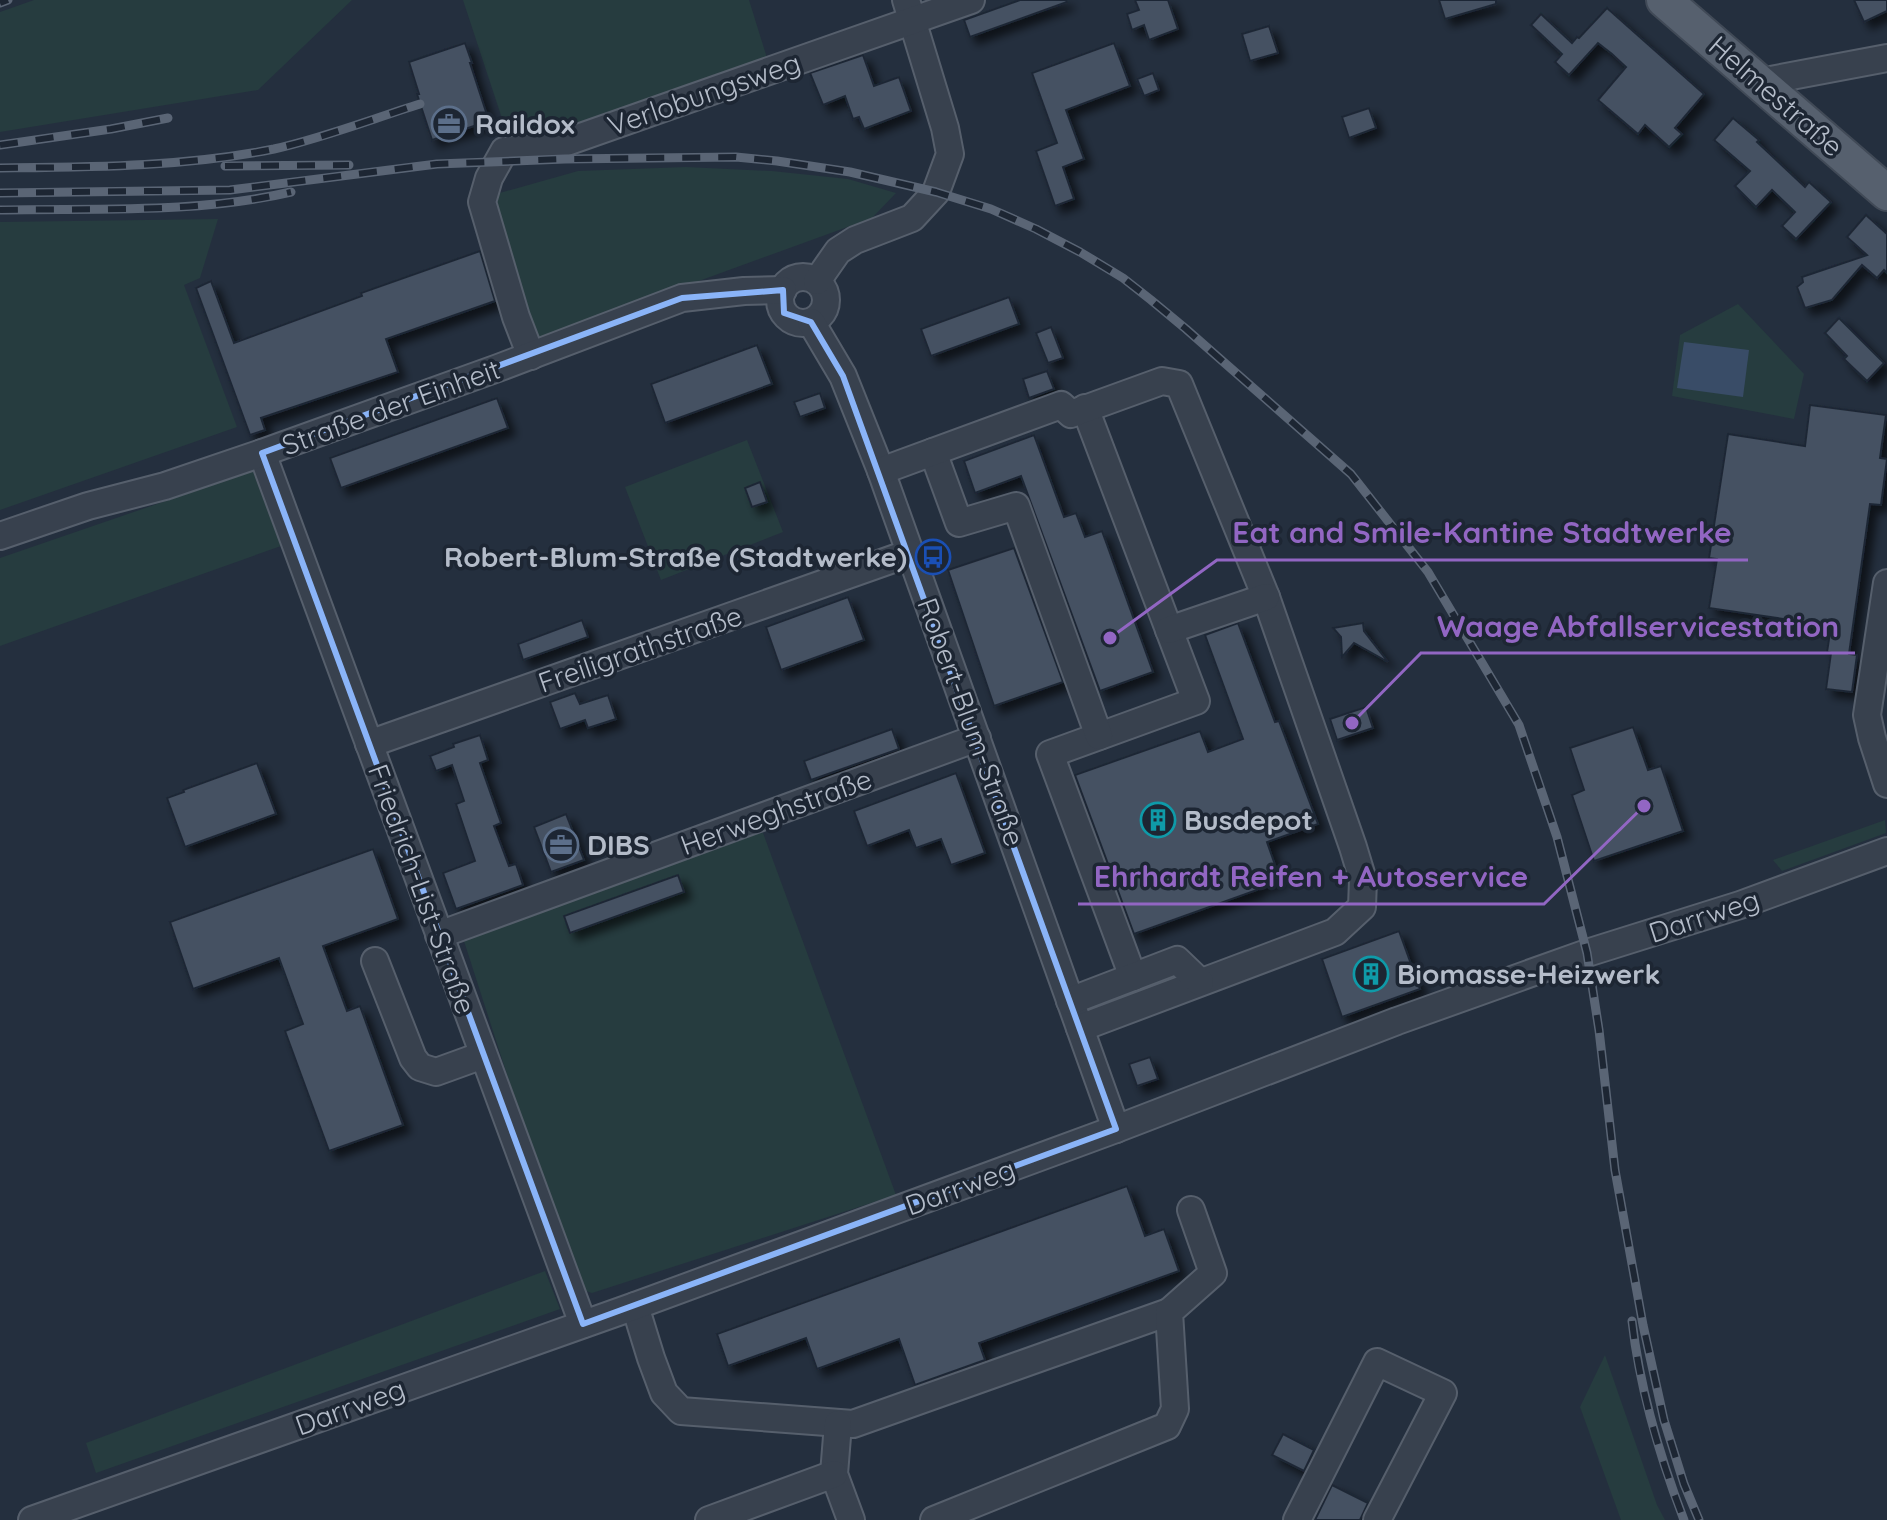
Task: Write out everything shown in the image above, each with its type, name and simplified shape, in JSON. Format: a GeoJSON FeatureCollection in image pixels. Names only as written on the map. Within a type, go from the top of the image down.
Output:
{"type":"FeatureCollection","features":[{"type":"Feature","properties":{"kind":"main road","name":"Helmestraße"},"geometry":{"type":"LineString","coordinates":[[1664,0],[1887,193]]}},
{"type":"Feature","properties":{"kind":"street","name":"Verlobungsweg"},"geometry":{"type":"LineString","coordinates":[[531,356],[516,317],[482,202],[489,178],[504,151],[558,145],[910,11],[971,0]]}},
{"type":"Feature","properties":{"kind":"street"},"geometry":{"type":"LineString","coordinates":[[783,290],[780,298],[784,313],[800,323],[818,318],[826,301],[824,289],[817,281],[838,251],[855,240],[912,218],[936,192],[950,154],[910,11]]}},
{"type":"Feature","properties":{"kind":"street"},"geometry":{"type":"LineString","coordinates":[[1760,82],[1887,58]]}},
{"type":"Feature","properties":{"kind":"street","name":"Straße der Einheit"},"geometry":{"type":"LineString","coordinates":[[0,536],[262,453],[682,298],[783,290],[793,280],[802,277],[817,281]]}},
{"type":"Feature","properties":{"kind":"street","name":"Robert-Blum-Straße"},"geometry":{"type":"LineString","coordinates":[[811,322],[843,376],[881,471],[1116,1129]]}},
{"type":"Feature","properties":{"kind":"street"},"geometry":{"type":"LineString","coordinates":[[881,471],[1061,405],[1071,414],[1162,381],[1179,384],[1266,597],[1363,880],[1362,907],[1335,932],[1080,1028]]}},
{"type":"Feature","properties":{"kind":"street"},"geometry":{"type":"LineString","coordinates":[[1085,408],[1196,701],[1050,754],[1133,977]]}},
{"type":"Feature","properties":{"kind":"street"},"geometry":{"type":"LineString","coordinates":[[933,452],[959,523],[1016,506],[1099,736]]}},
{"type":"Feature","properties":{"kind":"street","name":"Friedrich-List-Straße"},"geometry":{"type":"LineString","coordinates":[[262,453],[583,1324]]}},
{"type":"Feature","properties":{"kind":"street","name":"Freiligrathstraße"},"geometry":{"type":"LineString","coordinates":[[369,744],[910,553]]}},
{"type":"Feature","properties":{"kind":"street"},"geometry":{"type":"LineString","coordinates":[[1887,583],[1867,715],[1887,784]]}},
{"type":"Feature","properties":{"kind":"street"},"geometry":{"type":"LineString","coordinates":[[1169,630],[1266,597]]}},
{"type":"Feature","properties":{"kind":"street","name":"Herweghstraße"},"geometry":{"type":"LineString","coordinates":[[439,935],[977,738]]}},
{"type":"Feature","properties":{"kind":"street","name":"Darrweg"},"geometry":{"type":"LineString","coordinates":[[32,1520],[635,1306],[1116,1129],[1397,1021],[1587,953],[1740,905],[1887,851]]}},
{"type":"Feature","properties":{"kind":"street"},"geometry":{"type":"LineString","coordinates":[[1070,1001],[1177,960],[1200,982]]}},
{"type":"Feature","properties":{"kind":"street"},"geometry":{"type":"LineString","coordinates":[[375,961],[413,1058],[420,1067],[436,1072],[483,1055]]}},
{"type":"Feature","properties":{"kind":"street"},"geometry":{"type":"LineString","coordinates":[[635,1306],[664,1393],[681,1411],[853,1424],[1169,1312],[1213,1273],[1191,1210]]}},
{"type":"Feature","properties":{"kind":"street"},"geometry":{"type":"LineString","coordinates":[[934,1520],[1167,1426],[1175,1409],[1169,1312]]}},
{"type":"Feature","properties":{"kind":"street"},"geometry":{"type":"LineString","coordinates":[[1297,1520],[1377,1362],[1443,1393],[1377,1520]]}},
{"type":"Feature","properties":{"kind":"street"},"geometry":{"type":"LineString","coordinates":[[838,1424],[834,1474],[851,1520]]}},
{"type":"Feature","properties":{"kind":"street"},"geometry":{"type":"LineString","coordinates":[[709,1520],[834,1474]]}},
{"type":"Feature","properties":{"kind":"highlighted area"},"geometry":{"type":"Polygon","coordinates":[[[783,290],[784,313],[811,322],[843,376],[1116,1129],[583,1324],[262,453],[682,298],[783,290]]]}},
{"type":"Feature","properties":{"kind":"green space"},"geometry":{"type":"Polygon","coordinates":[[[34,0],[352,0],[258,90],[0,132],[0,12],[34,0]]]}},
{"type":"Feature","properties":{"kind":"green space"},"geometry":{"type":"Polygon","coordinates":[[[463,0],[749,0],[768,61],[577,131],[509,140],[463,0]]]}},
{"type":"Feature","properties":{"kind":"green space"},"geometry":{"type":"Polygon","coordinates":[[[686,167],[848,179],[896,193],[872,218],[537,340],[489,196],[578,171],[686,167]]]}},
{"type":"Feature","properties":{"kind":"green space"},"geometry":{"type":"Polygon","coordinates":[[[218,219],[200,278],[184,285],[237,427],[0,510],[0,222],[218,219]]]}},
{"type":"Feature","properties":{"kind":"green space"},"geometry":{"type":"Polygon","coordinates":[[[1738,304],[1804,374],[1794,419],[1672,396],[1680,335],[1738,304]]]}},
{"type":"Feature","properties":{"kind":"green space"},"geometry":{"type":"Polygon","coordinates":[[[747,440],[783,532],[661,580],[625,487],[747,440]]]}},
{"type":"Feature","properties":{"kind":"green space"},"geometry":{"type":"Polygon","coordinates":[[[253,471],[281,546],[0,646],[0,558],[253,471]]]}},
{"type":"Feature","properties":{"kind":"green space"},"geometry":{"type":"Polygon","coordinates":[[[1885,820],[1886,833],[1782,871],[1773,860],[1885,820]]]}},
{"type":"Feature","properties":{"kind":"green space"},"geometry":{"type":"Polygon","coordinates":[[[763,833],[896,1195],[592,1293],[583,1290],[521,1118],[463,938],[742,836],[763,833]]]}},
{"type":"Feature","properties":{"kind":"green space"},"geometry":{"type":"Polygon","coordinates":[[[545,1271],[560,1309],[96,1473],[86,1443],[545,1271]]]}},
{"type":"Feature","properties":{"kind":"green space"},"geometry":{"type":"Polygon","coordinates":[[[1605,1355],[1665,1520],[1621,1520],[1580,1407],[1605,1355]]]}},
{"type":"Feature","properties":{"kind":"water"},"geometry":{"type":"Polygon","coordinates":[[[1684,342],[1749,350],[1743,397],[1677,388],[1684,342]]]}},
{"type":"Feature","properties":{"kind":"building"},"geometry":{"type":"Polygon","coordinates":[[[1020,0],[1067,2],[970,37],[964,20],[1020,0]]]}},
{"type":"Feature","properties":{"kind":"building"},"geometry":{"type":"Polygon","coordinates":[[[1135,0],[1168,0],[1178,29],[1149,40],[1144,25],[1132,30],[1127,14],[1139,10],[1135,0]]]}},
{"type":"Feature","properties":{"kind":"building"},"geometry":{"type":"Polygon","coordinates":[[[1439,0],[1496,0],[1496,4],[1445,19],[1439,0]]]}},
{"type":"Feature","properties":{"kind":"building"},"geometry":{"type":"Polygon","coordinates":[[[1854,0],[1887,0],[1887,11],[1864,22],[1854,0]]]}},
{"type":"Feature","properties":{"kind":"building"},"geometry":{"type":"Polygon","coordinates":[[[1607,8],[1704,94],[1675,128],[1682,134],[1669,147],[1645,125],[1638,134],[1598,100],[1626,67],[1612,54],[1598,43],[1569,75],[1555,62],[1562,54],[1531,25],[1541,14],[1572,43],[1607,8]]]}},
{"type":"Feature","properties":{"kind":"building"},"geometry":{"type":"Polygon","coordinates":[[[1269,26],[1278,53],[1250,61],[1242,34],[1269,26]]]}},
{"type":"Feature","properties":{"kind":"building"},"geometry":{"type":"Polygon","coordinates":[[[465,43],[489,121],[432,140],[409,62],[465,43]]]}},
{"type":"Feature","properties":{"kind":"building"},"geometry":{"type":"Polygon","coordinates":[[[1114,43],[1130,86],[1066,110],[1084,159],[1063,167],[1074,199],[1055,206],[1036,151],[1057,143],[1032,73],[1114,43]]]}},
{"type":"Feature","properties":{"kind":"building"},"geometry":{"type":"Polygon","coordinates":[[[863,55],[874,86],[899,77],[911,111],[864,129],[859,117],[853,119],[845,96],[823,105],[810,73],[863,55]]]}},
{"type":"Feature","properties":{"kind":"building"},"geometry":{"type":"Polygon","coordinates":[[[1153,73],[1159,90],[1144,96],[1137,79],[1153,73]]]}},
{"type":"Feature","properties":{"kind":"building"},"geometry":{"type":"Polygon","coordinates":[[[1369,108],[1376,128],[1349,138],[1342,117],[1369,108]]]}},
{"type":"Feature","properties":{"kind":"building"},"geometry":{"type":"Polygon","coordinates":[[[1733,118],[1805,187],[1809,182],[1831,202],[1796,239],[1782,226],[1795,212],[1772,190],[1756,207],[1735,186],[1750,171],[1714,140],[1733,118]]]}},
{"type":"Feature","properties":{"kind":"building"},"geometry":{"type":"Polygon","coordinates":[[[1866,215],[1887,234],[1887,273],[1884,270],[1877,278],[1862,265],[1832,300],[1805,308],[1797,287],[1803,282],[1802,277],[1867,255],[1847,237],[1866,215]]]}},
{"type":"Feature","properties":{"kind":"building"},"geometry":{"type":"Polygon","coordinates":[[[480,251],[495,301],[386,339],[398,372],[261,418],[265,430],[250,435],[196,288],[211,281],[234,343],[480,251]]]}},
{"type":"Feature","properties":{"kind":"building"},"geometry":{"type":"Polygon","coordinates":[[[1009,297],[1019,324],[931,356],[921,329],[1009,297]]]}},
{"type":"Feature","properties":{"kind":"building"},"geometry":{"type":"Polygon","coordinates":[[[1839,318],[1884,363],[1867,381],[1844,359],[1847,356],[1825,333],[1839,318]]]}},
{"type":"Feature","properties":{"kind":"building"},"geometry":{"type":"Polygon","coordinates":[[[1051,327],[1063,358],[1048,363],[1036,333],[1051,327]]]}},
{"type":"Feature","properties":{"kind":"building"},"geometry":{"type":"Polygon","coordinates":[[[757,345],[772,384],[665,423],[651,384],[757,345]]]}},
{"type":"Feature","properties":{"kind":"building"},"geometry":{"type":"Polygon","coordinates":[[[1047,371],[1054,389],[1029,398],[1023,379],[1047,371]]]}},
{"type":"Feature","properties":{"kind":"building"},"geometry":{"type":"Polygon","coordinates":[[[820,393],[825,408],[800,417],[794,402],[820,393]]]}},
{"type":"Feature","properties":{"kind":"building"},"geometry":{"type":"Polygon","coordinates":[[[497,398],[508,428],[341,488],[330,458],[497,398]]]}},
{"type":"Feature","properties":{"kind":"building"},"geometry":{"type":"Polygon","coordinates":[[[1810,405],[1886,415],[1880,458],[1887,459],[1881,505],[1870,504],[1849,654],[1857,655],[1852,692],[1826,689],[1831,626],[1709,608],[1717,559],[1709,558],[1728,434],[1805,446],[1810,405]]]}},
{"type":"Feature","properties":{"kind":"building"},"geometry":{"type":"Polygon","coordinates":[[[1034,435],[1064,517],[1076,513],[1085,537],[1102,531],[1153,672],[1100,691],[1021,476],[975,493],[964,461],[1034,435]]]}},
{"type":"Feature","properties":{"kind":"building"},"geometry":{"type":"Polygon","coordinates":[[[760,482],[767,502],[752,507],[745,488],[760,482]]]}},
{"type":"Feature","properties":{"kind":"building"},"geometry":{"type":"Polygon","coordinates":[[[1014,548],[1063,682],[994,706],[948,570],[1014,548]]]}},
{"type":"Feature","properties":{"kind":"building"},"geometry":{"type":"Polygon","coordinates":[[[848,597],[864,640],[781,670],[766,627],[848,597]]]}},
{"type":"Feature","properties":{"kind":"building"},"geometry":{"type":"Polygon","coordinates":[[[582,620],[588,637],[523,660],[518,644],[582,620]]]}},
{"type":"Feature","properties":{"kind":"building","name":"Busdepot"},"geometry":{"type":"Polygon","coordinates":[[[1238,623],[1318,824],[1267,842],[1280,879],[1134,934],[1075,775],[1200,731],[1208,752],[1243,739],[1205,635],[1238,623]]]}},
{"type":"Feature","properties":{"kind":"building"},"geometry":{"type":"Polygon","coordinates":[[[1363,623],[1364,631],[1388,662],[1354,643],[1342,657],[1341,637],[1333,628],[1363,623]]]}},
{"type":"Feature","properties":{"kind":"building"},"geometry":{"type":"Polygon","coordinates":[[[575,693],[580,704],[608,695],[616,719],[588,728],[585,720],[560,729],[550,702],[575,693]]]}},
{"type":"Feature","properties":{"kind":"building"},"geometry":{"type":"Polygon","coordinates":[[[1366,707],[1373,728],[1337,740],[1330,719],[1366,707]]]}},
{"type":"Feature","properties":{"kind":"building"},"geometry":{"type":"Polygon","coordinates":[[[1633,727],[1648,770],[1661,766],[1683,831],[1594,861],[1572,795],[1584,790],[1570,748],[1633,727]]]}},
{"type":"Feature","properties":{"kind":"building"},"geometry":{"type":"Polygon","coordinates":[[[892,729],[899,749],[811,780],[804,761],[892,729]]]}},
{"type":"Feature","properties":{"kind":"building"},"geometry":{"type":"Polygon","coordinates":[[[480,735],[488,760],[480,763],[501,823],[494,826],[509,866],[516,864],[523,885],[456,909],[443,873],[475,861],[456,804],[464,801],[452,765],[436,771],[430,756],[480,735]]]}},
{"type":"Feature","properties":{"kind":"building"},"geometry":{"type":"Polygon","coordinates":[[[257,763],[276,814],[185,847],[167,798],[257,763]]]}},
{"type":"Feature","properties":{"kind":"building"},"geometry":{"type":"Polygon","coordinates":[[[956,773],[985,853],[951,865],[941,839],[916,848],[909,830],[867,846],[854,811],[956,773]]]}},
{"type":"Feature","properties":{"kind":"building"},"geometry":{"type":"Polygon","coordinates":[[[566,814],[584,860],[551,872],[534,827],[566,814]]]}},
{"type":"Feature","properties":{"kind":"building"},"geometry":{"type":"Polygon","coordinates":[[[373,849],[398,919],[323,946],[347,1011],[360,1006],[403,1125],[329,1151],[285,1031],[303,1024],[279,958],[193,989],[170,922],[373,849]]]}},
{"type":"Feature","properties":{"kind":"building"},"geometry":{"type":"Polygon","coordinates":[[[678,875],[684,892],[570,933],[564,916],[678,875]]]}},
{"type":"Feature","properties":{"kind":"building","name":"Biomasse-Heizwerk"},"geometry":{"type":"Polygon","coordinates":[[[1399,931],[1420,989],[1342,1017],[1322,959],[1399,931]]]}},
{"type":"Feature","properties":{"kind":"building"},"geometry":{"type":"Polygon","coordinates":[[[1150,1057],[1158,1079],[1137,1086],[1129,1064],[1150,1057]]]}},
{"type":"Feature","properties":{"kind":"building"},"geometry":{"type":"Polygon","coordinates":[[[1127,1186],[1145,1236],[1164,1229],[1179,1271],[979,1343],[985,1360],[915,1385],[899,1339],[817,1369],[806,1338],[728,1366],[717,1334],[1127,1186]]]}},
{"type":"Feature","properties":{"kind":"building"},"geometry":{"type":"Polygon","coordinates":[[[1283,1434],[1314,1450],[1304,1471],[1272,1455],[1283,1434]]]}},
{"type":"Feature","properties":{"kind":"building"},"geometry":{"type":"Polygon","coordinates":[[[1332,1485],[1368,1503],[1360,1520],[1315,1520],[1332,1485]]]}},
{"type":"Feature","properties":{"kind":"railway"},"geometry":{"type":"LineString","coordinates":[[0,3],[8,0]]}},
{"type":"Feature","properties":{"kind":"railway"},"geometry":{"type":"LineString","coordinates":[[0,168],[137,165],[240,155],[311,139],[420,104]]}},
{"type":"Feature","properties":{"kind":"railway"},"geometry":{"type":"LineString","coordinates":[[0,145],[168,118]]}},
{"type":"Feature","properties":{"kind":"railway"},"geometry":{"type":"LineString","coordinates":[[0,193],[230,190],[437,164],[736,157],[850,172],[936,192],[991,209],[1036,229],[1123,278],[1351,474],[1428,572],[1519,725],[1557,837],[1587,953],[1615,1170],[1643,1325],[1664,1420],[1699,1520]]}},
{"type":"Feature","properties":{"kind":"railway"},"geometry":{"type":"LineString","coordinates":[[225,166],[349,165]]}},
{"type":"Feature","properties":{"kind":"railway"},"geometry":{"type":"LineString","coordinates":[[0,210],[182,207],[291,192]]}},
{"type":"Feature","properties":{"kind":"railway"},"geometry":{"type":"LineString","coordinates":[[1632,1321],[1652,1422],[1684,1520]]}},
{"type":"Feature","properties":{"kind":"place","name":"Raildox"},"geometry":{"type":"Point","coordinates":[449,124]}},
{"type":"Feature","properties":{"kind":"place","name":"Robert-Blum-Straße (Stadtwerke)"},"geometry":{"type":"Point","coordinates":[933,557]}},
{"type":"Feature","properties":{"kind":"place","name":"Eat and Smile-Kantine Stadtwerke"},"geometry":{"type":"Point","coordinates":[1110,638]}},
{"type":"Feature","properties":{"kind":"place","name":"Waage Abfallservicestation"},"geometry":{"type":"Point","coordinates":[1352,723]}},
{"type":"Feature","properties":{"kind":"place","name":"Ehrhardt Reifen + Autoservice"},"geometry":{"type":"Point","coordinates":[1644,806]}},
{"type":"Feature","properties":{"kind":"place","name":"Busdepot"},"geometry":{"type":"Point","coordinates":[1158,820]}},
{"type":"Feature","properties":{"kind":"place","name":"DIBS"},"geometry":{"type":"Point","coordinates":[561,845]}},
{"type":"Feature","properties":{"kind":"place","name":"Biomasse-Heizwerk"},"geometry":{"type":"Point","coordinates":[1371,974]}}]}
